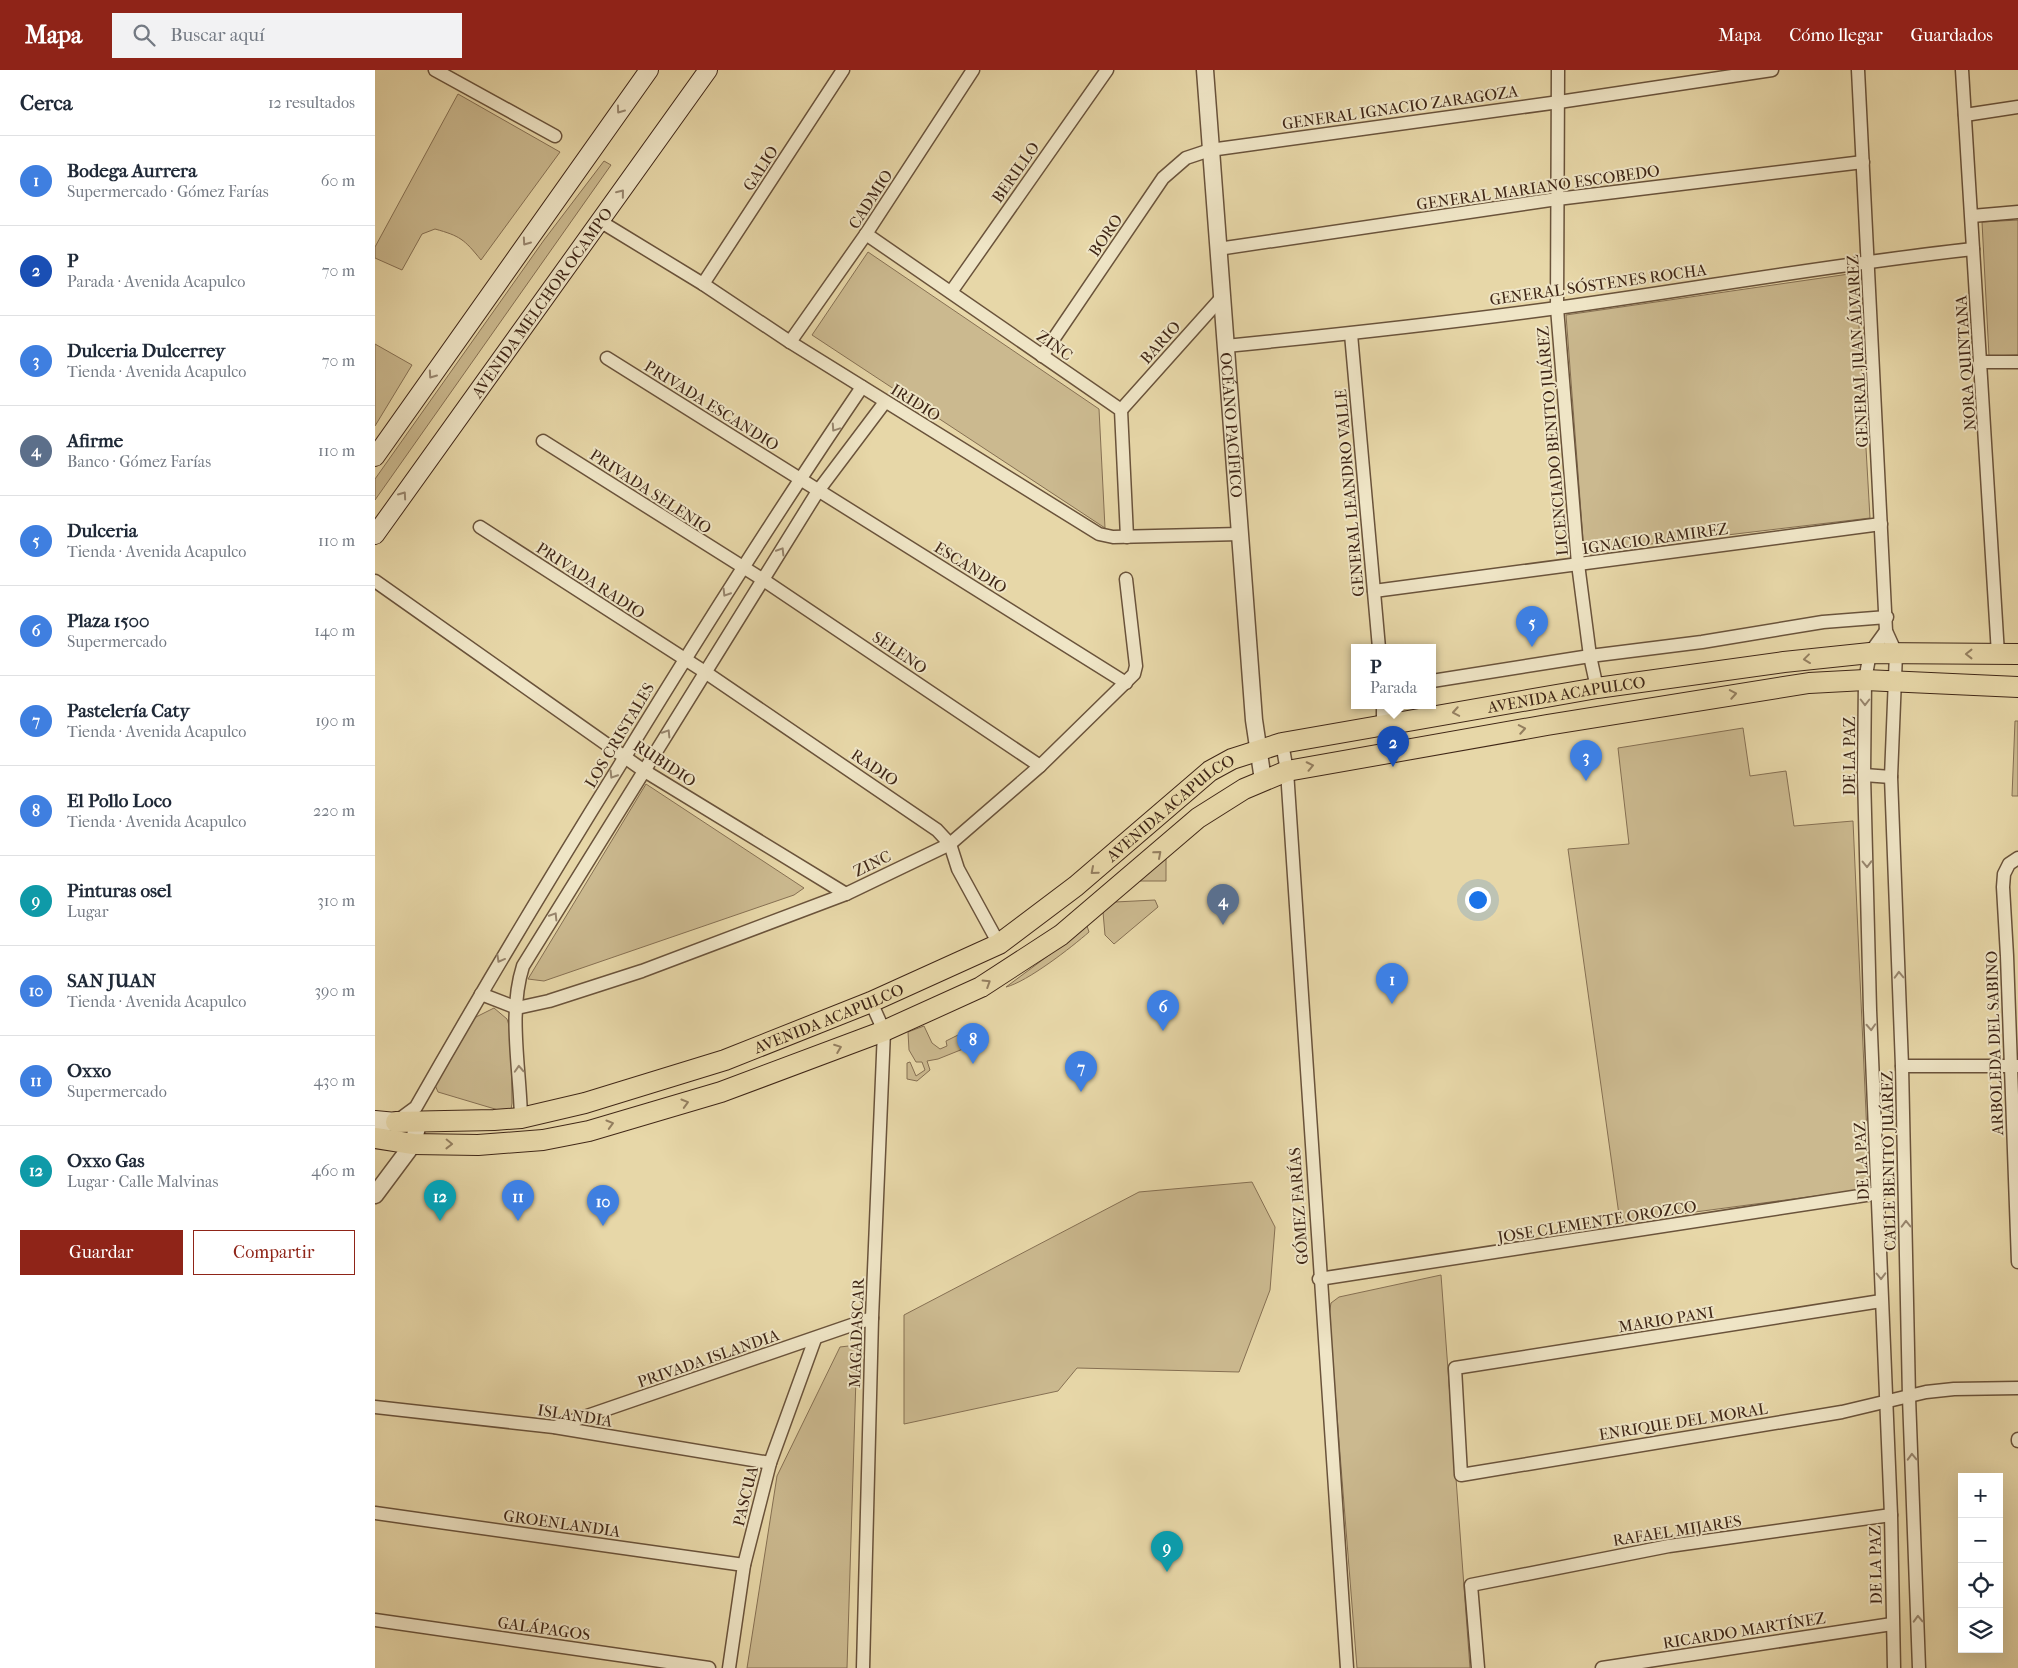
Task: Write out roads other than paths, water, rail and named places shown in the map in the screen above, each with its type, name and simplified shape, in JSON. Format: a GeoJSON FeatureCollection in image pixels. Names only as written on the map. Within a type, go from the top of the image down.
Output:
{"type":"FeatureCollection","features":[{"type":"Feature","properties":{"kind":"main road"},"geometry":{"type":"LineString","coordinates":[[375,457],[649,70]]}},
{"type":"Feature","properties":{"kind":"main road","name":"AVENIDA MELCHOR OCAMPO"},"geometry":{"type":"LineString","coordinates":[[375,535],[708,70]]}},
{"type":"Feature","properties":{"kind":"main road","name":"AVENIDA ACAPULCO"},"geometry":{"type":"LineString","coordinates":[[1436,708],[1775,663],[1871,654],[2018,654]]}},
{"type":"Feature","properties":{"kind":"main road","name":"AVENIDA ACAPULCO"},"geometry":{"type":"LineString","coordinates":[[378,1143],[524,1142],[589,1130],[721,1092],[884,1031],[981,987],[1061,935],[1198,818],[1243,789],[1287,771],[1738,693],[1809,683],[1865,680],[2018,687]]}},
{"type":"Feature","properties":{"kind":"main road","name":"AVENIDA ACAPULCO"},"geometry":{"type":"LineString","coordinates":[[375,1120],[395,1122],[417,1115],[521,1118],[585,1103],[677,1076],[785,1037],[871,1002],[999,944],[1076,886],[1210,771],[1232,759],[1257,750],[1383,715],[1431,709]]}},
{"type":"Feature","properties":{"kind":"street"},"geometry":{"type":"LineString","coordinates":[[435,70],[555,136]]}},
{"type":"Feature","properties":{"kind":"street","name":"GALIO"},"geometry":{"type":"LineString","coordinates":[[703,284],[843,70]]}},
{"type":"Feature","properties":{"kind":"street","name":"CADMIO"},"geometry":{"type":"LineString","coordinates":[[790,342],[866,234],[973,70]]}},
{"type":"Feature","properties":{"kind":"street","name":"BERILLO"},"geometry":{"type":"LineString","coordinates":[[951,292],[1107,70]]}},
{"type":"Feature","properties":{"kind":"street","name":"OCÉANO PACÍFICO"},"geometry":{"type":"LineString","coordinates":[[1205,70],[1257,750],[1263,780]]}},
{"type":"Feature","properties":{"kind":"street","name":"LICENCIADO BENITO JUÁREZ"},"geometry":{"type":"LineString","coordinates":[[1558,70],[1557,308],[1578,564],[1590,656],[1597,688]]}},
{"type":"Feature","properties":{"kind":"street","name":"GENERAL IGNACIO ZARAGOZA"},"geometry":{"type":"LineString","coordinates":[[1210,150],[1559,102],[1772,70]]}},
{"type":"Feature","properties":{"kind":"street","name":"GENERAL JUAN ÁLVAREZ"},"geometry":{"type":"LineString","coordinates":[[1858,70],[1887,630],[1897,654]]}},
{"type":"Feature","properties":{"kind":"street","name":"NORA QUINTANA"},"geometry":{"type":"LineString","coordinates":[[1962,70],[1998,654]]}},
{"type":"Feature","properties":{"kind":"street"},"geometry":{"type":"LineString","coordinates":[[1965,115],[2018,107]]}},
{"type":"Feature","properties":{"kind":"street","name":"BORO"},"geometry":{"type":"LineString","coordinates":[[1042,356],[1163,178],[1185,158],[1210,150]]}},
{"type":"Feature","properties":{"kind":"street","name":"GENERAL MARIANO ESCOBEDO"},"geometry":{"type":"LineString","coordinates":[[1218,249],[1557,199],[1863,162]]}},
{"type":"Feature","properties":{"kind":"street"},"geometry":{"type":"LineString","coordinates":[[1972,216],[2018,212]]}},
{"type":"Feature","properties":{"kind":"street","name":"IRIDIO"},"geometry":{"type":"LineString","coordinates":[[599,220],[703,284],[885,402],[1099,534],[1113,537],[1240,534]]}},
{"type":"Feature","properties":{"kind":"street","name":"ZINC"},"geometry":{"type":"LineString","coordinates":[[866,234],[1121,410]]}},
{"type":"Feature","properties":{"kind":"street","name":"GENERAL SÓSTENES ROCHA"},"geometry":{"type":"LineString","coordinates":[[1226,346],[1351,334],[1557,308],[1869,260],[1973,249]]}},
{"type":"Feature","properties":{"kind":"street","name":"BARIO"},"geometry":{"type":"LineString","coordinates":[[1121,410],[1223,296]]}},
{"type":"Feature","properties":{"kind":"street","name":"GENERAL LEANDRO VALLE"},"geometry":{"type":"LineString","coordinates":[[1351,334],[1379,644]]}},
{"type":"Feature","properties":{"kind":"street","name":"PRIVADA ESCANDIO"},"geometry":{"type":"LineString","coordinates":[[607,358],[799,479]]}},
{"type":"Feature","properties":{"kind":"street"},"geometry":{"type":"LineString","coordinates":[[1981,362],[2018,362]]}},
{"type":"Feature","properties":{"kind":"street","name":"LOS CRISTALES"},"geometry":{"type":"LineString","coordinates":[[417,1115],[481,994],[684,660],[799,479],[862,387]]}},
{"type":"Feature","properties":{"kind":"street"},"geometry":{"type":"LineString","coordinates":[[521,1118],[517,1008],[518,984],[523,966],[818,491],[885,402]]}},
{"type":"Feature","properties":{"kind":"street"},"geometry":{"type":"LineString","coordinates":[[1121,410],[1127,537]]}},
{"type":"Feature","properties":{"kind":"street","name":"PRIVADA SELENIO"},"geometry":{"type":"LineString","coordinates":[[543,440],[742,568]]}},
{"type":"Feature","properties":{"kind":"street","name":"ESCANDIO"},"geometry":{"type":"LineString","coordinates":[[799,479],[1126,683]]}},
{"type":"Feature","properties":{"kind":"street","name":"IGNACIO RAMIREZ"},"geometry":{"type":"LineString","coordinates":[[1374,591],[1881,524]]}},
{"type":"Feature","properties":{"kind":"street","name":"PRIVADA RADIO"},"geometry":{"type":"LineString","coordinates":[[480,527],[684,660]]}},
{"type":"Feature","properties":{"kind":"street","name":"SELENO"},"geometry":{"type":"LineString","coordinates":[[742,568],[763,579],[1040,766]]}},
{"type":"Feature","properties":{"kind":"street","name":"ZINC"},"geometry":{"type":"LineString","coordinates":[[517,1008],[549,1001],[642,971],[846,894],[950,844],[1040,766],[1134,674],[1136,666],[1126,579]]}},
{"type":"Feature","properties":{"kind":"street","name":"RUBIDIO"},"geometry":{"type":"LineString","coordinates":[[375,581],[643,770],[846,894]]}},
{"type":"Feature","properties":{"kind":"street"},"geometry":{"type":"LineString","coordinates":[[1436,680],[1590,656],[1702,642],[1823,622],[1887,617]]}},
{"type":"Feature","properties":{"kind":"street"},"geometry":{"type":"LineString","coordinates":[[1871,654],[1887,630]]}},
{"type":"Feature","properties":{"kind":"street","name":"DE LA PAZ"},"geometry":{"type":"LineString","coordinates":[[1871,654],[1865,680],[1865,775],[1881,1301],[1891,1514],[1893,1668]]}},
{"type":"Feature","properties":{"kind":"street","name":"CALLE BENITO JUÁREZ"},"geometry":{"type":"LineString","coordinates":[[1897,654],[1891,777],[1902,1066],[1909,1397],[1919,1668]]}},
{"type":"Feature","properties":{"kind":"street","name":"RADIO"},"geometry":{"type":"LineString","coordinates":[[684,660],[705,672],[924,820],[950,844],[959,868],[999,944]]}},
{"type":"Feature","properties":{"kind":"street","name":"GÓMEZ FARÍAS"},"geometry":{"type":"LineString","coordinates":[[1282,743],[1287,771],[1319,1279],[1347,1668]]}},
{"type":"Feature","properties":{"kind":"street"},"geometry":{"type":"LineString","coordinates":[[1865,775],[1891,777]]}},
{"type":"Feature","properties":{"kind":"street","name":"ARBOLEDA DEL SABINO"},"geometry":{"type":"LineString","coordinates":[[2018,858],[2009,864],[2003,880],[2013,956],[2018,1262]]}},
{"type":"Feature","properties":{"kind":"street"},"geometry":{"type":"LineString","coordinates":[[481,994],[517,1008]]}},
{"type":"Feature","properties":{"kind":"street","name":"MAGADASCAR"},"geometry":{"type":"LineString","coordinates":[[863,1668],[872,1318],[884,1031],[871,1002]]}},
{"type":"Feature","properties":{"kind":"street"},"geometry":{"type":"LineString","coordinates":[[1902,1066],[2014,1066]]}},
{"type":"Feature","properties":{"kind":"street"},"geometry":{"type":"LineString","coordinates":[[375,1195],[413,1144],[417,1115]]}},
{"type":"Feature","properties":{"kind":"street"},"geometry":{"type":"LineString","coordinates":[[378,1143],[395,1122]]}},
{"type":"Feature","properties":{"kind":"street","name":"JOSE CLEMENTE OROZCO"},"geometry":{"type":"LineString","coordinates":[[1319,1279],[1879,1193]]}},
{"type":"Feature","properties":{"kind":"street","name":"MARIO PANI"},"geometry":{"type":"LineString","coordinates":[[1461,1475],[1455,1368],[1881,1301]]}},
{"type":"Feature","properties":{"kind":"street","name":"PRIVADA ISLANDIA"},"geometry":{"type":"LineString","coordinates":[[553,1427],[872,1318]]}},
{"type":"Feature","properties":{"kind":"street","name":"PASCUA"},"geometry":{"type":"LineString","coordinates":[[729,1668],[744,1565],[770,1463],[815,1339]]}},
{"type":"Feature","properties":{"kind":"street","name":"ENRIQUE DEL MORAL"},"geometry":{"type":"LineString","coordinates":[[1461,1475],[1886,1403],[1954,1389],[2018,1388]]}},
{"type":"Feature","properties":{"kind":"street","name":"ISLANDIA"},"geometry":{"type":"LineString","coordinates":[[375,1407],[553,1427],[770,1463]]}},
{"type":"Feature","properties":{"kind":"street","name":"GROENLANDIA"},"geometry":{"type":"LineString","coordinates":[[375,1513],[744,1565]]}},
{"type":"Feature","properties":{"kind":"street","name":"RAFAEL MIJARES"},"geometry":{"type":"LineString","coordinates":[[1478,1668],[1471,1585],[1669,1546],[1891,1514]]}},
{"type":"Feature","properties":{"kind":"street","name":"GALÁPAGOS"},"geometry":{"type":"LineString","coordinates":[[375,1620],[709,1668]]}},
{"type":"Feature","properties":{"kind":"street","name":"RICARDO MARTÍNEZ"},"geometry":{"type":"LineString","coordinates":[[1602,1668],[1892,1624]]}},
{"type":"Feature","properties":{"kind":"place","name":"Dulceria"},"geometry":{"type":"Point","coordinates":[1532,647]}},
{"type":"Feature","properties":{"kind":"place","name":"P"},"geometry":{"type":"Point","coordinates":[1393,767]}},
{"type":"Feature","properties":{"kind":"place","name":"Dulceria Dulcerrey"},"geometry":{"type":"Point","coordinates":[1586,781]}},
{"type":"Feature","properties":{"kind":"place","name":"Afirme"},"geometry":{"type":"Point","coordinates":[1223,925]}},
{"type":"Feature","properties":{"kind":"place","name":"Bodega Aurrera"},"geometry":{"type":"Point","coordinates":[1392,1004]}},
{"type":"Feature","properties":{"kind":"place","name":"Plaza 1500"},"geometry":{"type":"Point","coordinates":[1163,1031]}},
{"type":"Feature","properties":{"kind":"place","name":"El Pollo Loco"},"geometry":{"type":"Point","coordinates":[973,1064]}},
{"type":"Feature","properties":{"kind":"place","name":"Pastelería Caty"},"geometry":{"type":"Point","coordinates":[1081,1092]}},
{"type":"Feature","properties":{"kind":"place","name":"Oxxo Gas"},"geometry":{"type":"Point","coordinates":[440,1221]}},
{"type":"Feature","properties":{"kind":"place","name":"Oxxo"},"geometry":{"type":"Point","coordinates":[518,1221]}},
{"type":"Feature","properties":{"kind":"place","name":"SAN JUAN"},"geometry":{"type":"Point","coordinates":[603,1226]}},
{"type":"Feature","properties":{"kind":"place","name":"Pinturas osel"},"geometry":{"type":"Point","coordinates":[1167,1572]}}]}
